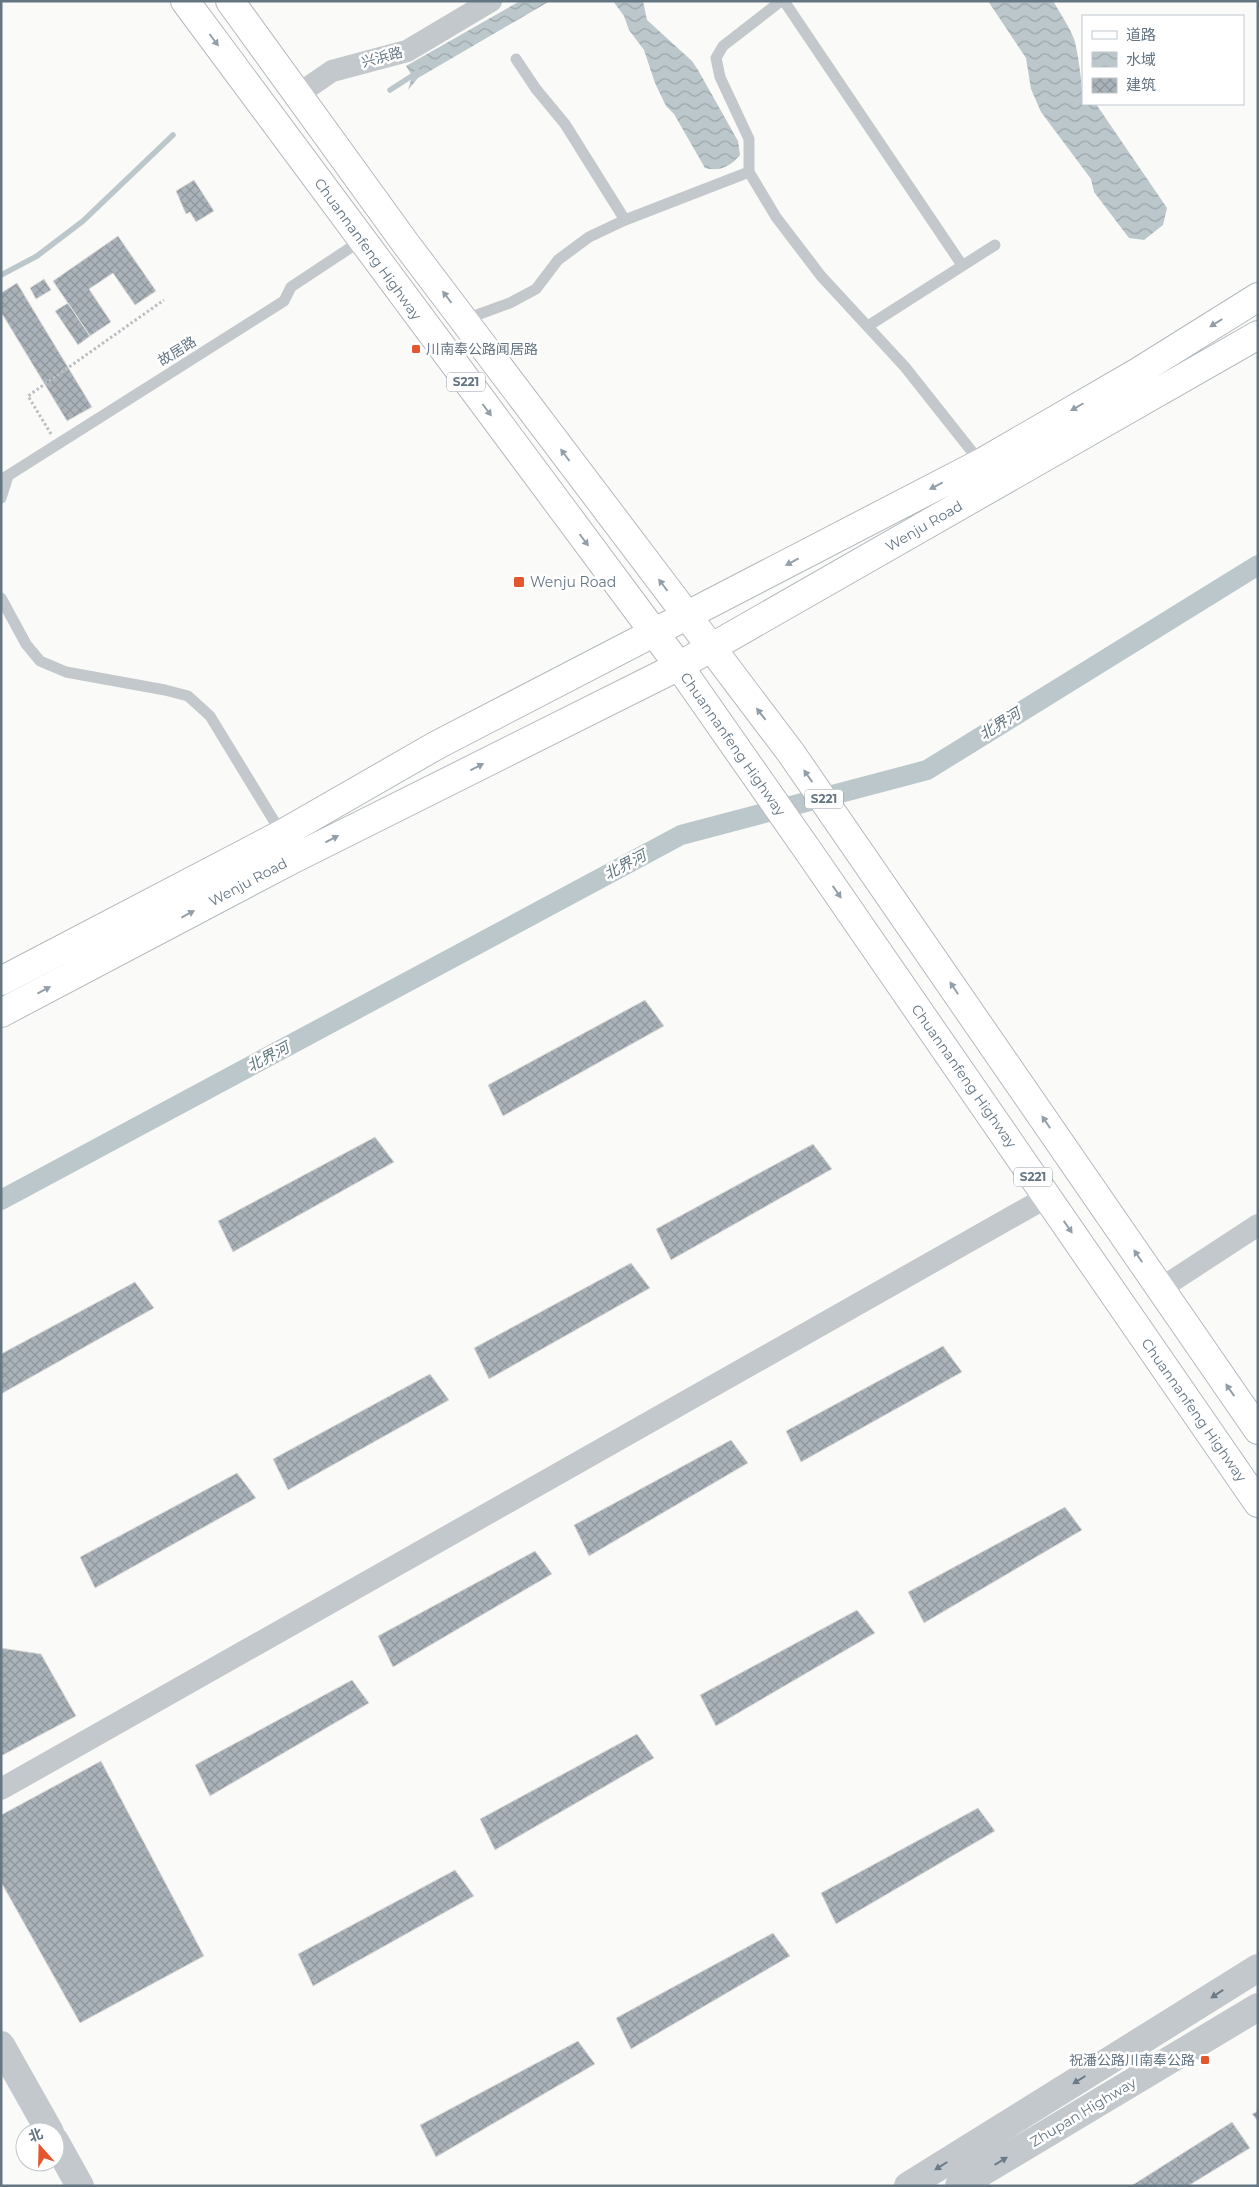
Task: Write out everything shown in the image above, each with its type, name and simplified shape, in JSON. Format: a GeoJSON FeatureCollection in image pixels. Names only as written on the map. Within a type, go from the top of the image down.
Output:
{"type":"FeatureCollection","features":[{"type":"Feature","properties":{"kind":"main road","name":"Chuannanfeng Highway"},"geometry":{"type":"LineString","coordinates":[[185,1],[678,666],[809,852],[1258,1503]]}},
{"type":"Feature","properties":{"kind":"main road","name":"S221"},"geometry":{"type":"LineString","coordinates":[[230,1],[464,320],[791,753],[1258,1430]]}},
{"type":"Feature","properties":{"kind":"main road"},"geometry":{"type":"LineString","coordinates":[[1,981],[286,847],[437,745],[653,632],[989,473],[1138,372],[1258,297]]}},
{"type":"Feature","properties":{"kind":"main road","name":"Wenju Road"},"geometry":{"type":"LineString","coordinates":[[1,1013],[286,847],[678,666],[989,473],[1258,335]]}},
{"type":"Feature","properties":{"kind":"street","name":"兴浜路"},"geometry":{"type":"LineString","coordinates":[[298,95],[332,70],[407,51],[491,1]]}},
{"type":"Feature","properties":{"kind":"street"},"geometry":{"type":"LineString","coordinates":[[1,1789],[1047,1197]]}},
{"type":"Feature","properties":{"kind":"street"},"geometry":{"type":"LineString","coordinates":[[1160,1288],[1258,1224]]}},
{"type":"Feature","properties":{"kind":"street"},"geometry":{"type":"LineString","coordinates":[[908,2186],[1258,1968]]}},
{"type":"Feature","properties":{"kind":"street","name":"Zhupan Highway"},"geometry":{"type":"LineString","coordinates":[[959,2186],[1258,2007]]}},
{"type":"Feature","properties":{"kind":"street"},"geometry":{"type":"LineString","coordinates":[[1,2045],[44,2122]]}},
{"type":"Feature","properties":{"kind":"street"},"geometry":{"type":"LineString","coordinates":[[65,2159],[80,2186]]}},
{"type":"Feature","properties":{"kind":"lane"},"geometry":{"type":"LineString","coordinates":[[962,265],[782,1],[723,46],[716,58],[720,77],[749,139],[749,172],[776,217],[815,268],[905,367],[989,473]]}},
{"type":"Feature","properties":{"kind":"lane"},"geometry":{"type":"LineString","coordinates":[[516,59],[536,89],[565,124],[626,220]]}},
{"type":"Feature","properties":{"kind":"lane"},"geometry":{"type":"LineString","coordinates":[[464,320],[510,303],[536,289],[558,260],[589,237],[626,220],[749,172]]}},
{"type":"Feature","properties":{"kind":"lane","name":"故居路"},"geometry":{"type":"LineString","coordinates":[[5,478],[284,301],[291,287],[362,240]]}},
{"type":"Feature","properties":{"kind":"lane"},"geometry":{"type":"LineString","coordinates":[[868,326],[995,245]]}},
{"type":"Feature","properties":{"kind":"lane"},"geometry":{"type":"LineString","coordinates":[[1,498],[5,478]]}},
{"type":"Feature","properties":{"kind":"lane"},"geometry":{"type":"LineString","coordinates":[[1,598],[26,644],[40,662],[66,672],[188,696],[210,716],[286,847]]}},
{"type":"Feature","properties":{"kind":"path"},"geometry":{"type":"LineString","coordinates":[[57,445],[28,396],[164,300]]}},
{"type":"Feature","properties":{"kind":"water"},"geometry":{"type":"Polygon","coordinates":[[[520,1],[550,1],[418,78],[408,90],[412,76],[406,66],[520,1]]]}},
{"type":"Feature","properties":{"kind":"water"},"geometry":{"type":"Polygon","coordinates":[[[613,1],[643,1],[647,20],[692,61],[738,141],[740,155],[733,162],[720,169],[705,168],[674,114],[666,106],[655,83],[644,50],[629,30],[624,16],[613,1]]]}},
{"type":"Feature","properties":{"kind":"water"},"geometry":{"type":"Polygon","coordinates":[[[988,1],[1053,1],[1074,39],[1080,71],[1082,105],[1097,105],[1167,208],[1163,225],[1144,240],[1129,238],[1094,192],[1091,179],[1041,112],[1031,89],[1026,58],[988,1]]]}},
{"type":"Feature","properties":{"kind":"building"},"geometry":{"type":"Polygon","coordinates":[[[194,180],[214,211],[196,222],[190,212],[186,214],[176,191],[194,180]]]}},
{"type":"Feature","properties":{"kind":"building"},"geometry":{"type":"Polygon","coordinates":[[[118,236],[156,291],[135,305],[113,273],[89,289],[111,322],[90,336],[53,281],[118,236]]]}},
{"type":"Feature","properties":{"kind":"building"},"geometry":{"type":"Polygon","coordinates":[[[44,279],[51,290],[36,299],[30,288],[44,279]]]}},
{"type":"Feature","properties":{"kind":"building"},"geometry":{"type":"Polygon","coordinates":[[[17,283],[92,407],[67,421],[1,312],[1,293],[17,283]]]}},
{"type":"Feature","properties":{"kind":"building"},"geometry":{"type":"Polygon","coordinates":[[[68,303],[90,336],[78,345],[55,311],[68,303]]]}},
{"type":"Feature","properties":{"kind":"building"},"geometry":{"type":"Polygon","coordinates":[[[645,1000],[664,1026],[503,1116],[488,1085],[645,1000]]]}},
{"type":"Feature","properties":{"kind":"building"},"geometry":{"type":"Polygon","coordinates":[[[375,1137],[394,1162],[233,1252],[218,1221],[375,1137]]]}},
{"type":"Feature","properties":{"kind":"building"},"geometry":{"type":"Polygon","coordinates":[[[813,1144],[832,1169],[671,1260],[656,1229],[813,1144]]]}},
{"type":"Feature","properties":{"kind":"building"},"geometry":{"type":"Polygon","coordinates":[[[631,1263],[650,1288],[489,1379],[474,1348],[631,1263]]]}},
{"type":"Feature","properties":{"kind":"building"},"geometry":{"type":"Polygon","coordinates":[[[135,1282],[154,1308],[1,1394],[1,1354],[135,1282]]]}},
{"type":"Feature","properties":{"kind":"building"},"geometry":{"type":"Polygon","coordinates":[[[943,1346],[962,1372],[801,1462],[786,1431],[943,1346]]]}},
{"type":"Feature","properties":{"kind":"building"},"geometry":{"type":"Polygon","coordinates":[[[430,1374],[449,1400],[288,1490],[273,1459],[430,1374]]]}},
{"type":"Feature","properties":{"kind":"building"},"geometry":{"type":"Polygon","coordinates":[[[731,1440],[748,1463],[589,1556],[574,1525],[731,1440]]]}},
{"type":"Feature","properties":{"kind":"building"},"geometry":{"type":"Polygon","coordinates":[[[237,1473],[256,1498],[95,1588],[80,1557],[237,1473]]]}},
{"type":"Feature","properties":{"kind":"building"},"geometry":{"type":"Polygon","coordinates":[[[1065,1507],[1082,1530],[924,1623],[908,1592],[1065,1507]]]}},
{"type":"Feature","properties":{"kind":"building"},"geometry":{"type":"Polygon","coordinates":[[[535,1551],[552,1574],[393,1667],[378,1636],[535,1551]]]}},
{"type":"Feature","properties":{"kind":"building"},"geometry":{"type":"Polygon","coordinates":[[[857,1610],[875,1633],[716,1726],[700,1695],[857,1610]]]}},
{"type":"Feature","properties":{"kind":"building"},"geometry":{"type":"Polygon","coordinates":[[[1,1648],[41,1654],[76,1716],[1,1756],[1,1648]]]}},
{"type":"Feature","properties":{"kind":"building"},"geometry":{"type":"Polygon","coordinates":[[[352,1680],[369,1703],[210,1796],[195,1765],[352,1680]]]}},
{"type":"Feature","properties":{"kind":"building"},"geometry":{"type":"Polygon","coordinates":[[[637,1734],[654,1758],[495,1850],[480,1819],[637,1734]]]}},
{"type":"Feature","properties":{"kind":"building"},"geometry":{"type":"Polygon","coordinates":[[[101,1761],[204,1956],[80,2023],[1,1882],[1,1815],[101,1761]]]}},
{"type":"Feature","properties":{"kind":"building"},"geometry":{"type":"Polygon","coordinates":[[[978,1808],[995,1831],[836,1924],[821,1893],[978,1808]]]}},
{"type":"Feature","properties":{"kind":"building"},"geometry":{"type":"Polygon","coordinates":[[[455,1870],[474,1896],[313,1986],[298,1954],[455,1870]]]}},
{"type":"Feature","properties":{"kind":"building"},"geometry":{"type":"Polygon","coordinates":[[[773,1933],[790,1956],[631,2049],[616,2018],[773,1933]]]}},
{"type":"Feature","properties":{"kind":"building"},"geometry":{"type":"Polygon","coordinates":[[[578,2041],[595,2064],[436,2157],[420,2125],[578,2041]]]}},
{"type":"Feature","properties":{"kind":"building"},"geometry":{"type":"Polygon","coordinates":[[[1258,2111],[1258,2121],[1252,2114],[1258,2111]]]}},
{"type":"Feature","properties":{"kind":"building"},"geometry":{"type":"Polygon","coordinates":[[[1232,2122],[1250,2148],[1188,2186],[1131,2186],[1232,2122]]]}},
{"type":"Feature","properties":{"kind":"waterway"},"geometry":{"type":"LineString","coordinates":[[390,90],[418,72]]}},
{"type":"Feature","properties":{"kind":"waterway"},"geometry":{"type":"LineString","coordinates":[[1,275],[37,256],[83,221],[173,135]]}},
{"type":"Feature","properties":{"kind":"waterway","name":"北界河"},"geometry":{"type":"LineString","coordinates":[[1,1200],[681,835],[927,770],[1258,565]]}},
{"type":"Feature","properties":{"kind":"place","name":"川南奉公路闻居路"},"geometry":{"type":"Point","coordinates":[416,349]}},
{"type":"Feature","properties":{"kind":"place","name":"Wenju Road"},"geometry":{"type":"Point","coordinates":[519,582]}},
{"type":"Feature","properties":{"kind":"place","name":"祝潘公路川南奉公路"},"geometry":{"type":"Point","coordinates":[1205,2060]}}]}
